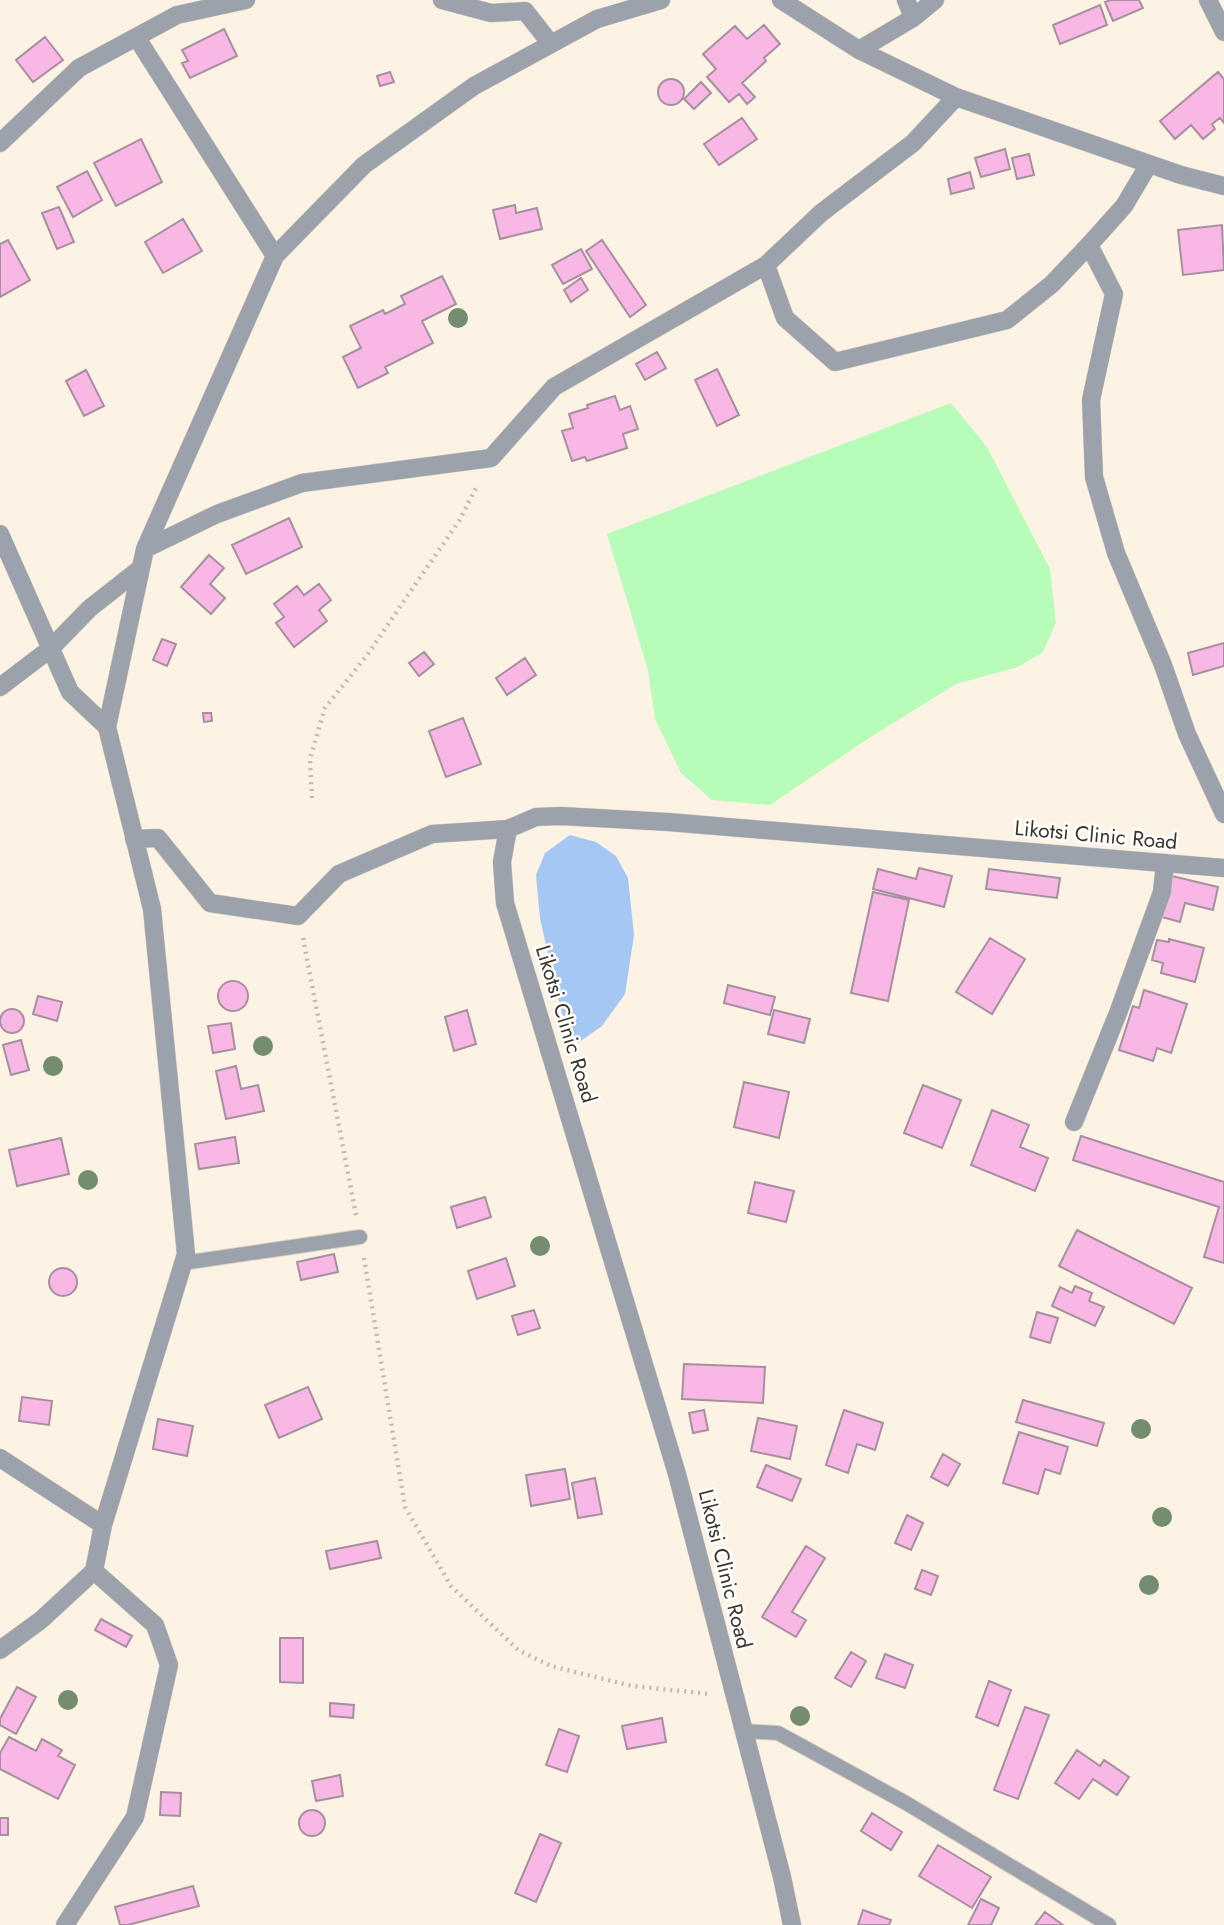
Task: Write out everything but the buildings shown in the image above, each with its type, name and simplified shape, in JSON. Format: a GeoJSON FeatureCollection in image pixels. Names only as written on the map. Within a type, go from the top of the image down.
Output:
{"type":"FeatureCollection","features":[{"type":"Feature","properties":{"kind":"street"},"geometry":{"type":"LineString","coordinates":[[0,143],[79,68],[177,15],[246,0]]}},
{"type":"Feature","properties":{"kind":"street"},"geometry":{"type":"LineString","coordinates":[[442,0],[492,13],[520,6],[551,44]]}},
{"type":"Feature","properties":{"kind":"street"},"geometry":{"type":"LineString","coordinates":[[0,1650],[41,1620],[94,1571],[103,1525],[186,1254],[152,909],[107,727],[145,549],[275,256],[364,165],[474,86],[597,19],[662,0]]}},
{"type":"Feature","properties":{"kind":"street"},"geometry":{"type":"LineString","coordinates":[[781,0],[859,50],[956,97],[1149,164],[1224,186]]}},
{"type":"Feature","properties":{"kind":"street"},"geometry":{"type":"LineString","coordinates":[[906,0],[914,18]]}},
{"type":"Feature","properties":{"kind":"street"},"geometry":{"type":"LineString","coordinates":[[859,50],[914,18],[935,0]]}},
{"type":"Feature","properties":{"kind":"street"},"geometry":{"type":"LineString","coordinates":[[1208,0],[1224,32]]}},
{"type":"Feature","properties":{"kind":"street"},"geometry":{"type":"LineString","coordinates":[[137,38],[275,256]]}},
{"type":"Feature","properties":{"kind":"street"},"geometry":{"type":"LineString","coordinates":[[145,549],[217,514],[302,483],[491,458],[554,387],[766,265],[821,213],[913,143],[956,97]]}},
{"type":"Feature","properties":{"kind":"street"},"geometry":{"type":"LineString","coordinates":[[766,265],[785,318],[835,362],[1007,320],[1052,284],[1089,245],[1124,206],[1149,164]]}},
{"type":"Feature","properties":{"kind":"street"},"geometry":{"type":"LineString","coordinates":[[1089,245],[1114,294],[1091,400],[1094,477],[1116,553],[1163,665],[1187,734],[1224,814]]}},
{"type":"Feature","properties":{"kind":"street"},"geometry":{"type":"LineString","coordinates":[[0,534],[70,692],[107,727]]}},
{"type":"Feature","properties":{"kind":"street"},"geometry":{"type":"LineString","coordinates":[[0,687],[50,649],[90,608],[141,568]]}},
{"type":"Feature","properties":{"kind":"street","name":"Likotsi Clinic Road"},"geometry":{"type":"LineString","coordinates":[[792,1925],[782,1877],[677,1474],[505,903],[502,862],[508,829],[536,817],[561,816],[695,824],[1224,868]]}},
{"type":"Feature","properties":{"kind":"street"},"geometry":{"type":"LineString","coordinates":[[134,839],[158,838],[210,903],[298,916],[339,874],[432,834],[508,829]]}},
{"type":"Feature","properties":{"kind":"street"},"geometry":{"type":"LineString","coordinates":[[1074,1122],[1118,1013],[1161,892],[1165,863]]}},
{"type":"Feature","properties":{"kind":"street"},"geometry":{"type":"LineString","coordinates":[[0,1458],[103,1525]]}},
{"type":"Feature","properties":{"kind":"street"},"geometry":{"type":"LineString","coordinates":[[65,1925],[135,1817],[169,1665],[155,1625],[94,1571]]}},
{"type":"Feature","properties":{"kind":"lane"},"geometry":{"type":"LineString","coordinates":[[183,1264],[360,1237]]}},
{"type":"Feature","properties":{"kind":"lane"},"geometry":{"type":"LineString","coordinates":[[743,1731],[778,1733],[906,1802],[1109,1925]]}},
{"type":"Feature","properties":{"kind":"path"},"geometry":{"type":"LineString","coordinates":[[312,798],[310,759],[325,708],[368,654],[459,521],[491,458]]}},
{"type":"Feature","properties":{"kind":"path"},"geometry":{"type":"LineString","coordinates":[[298,916],[360,1237],[405,1507],[451,1586],[518,1650],[551,1666],[632,1686],[708,1694],[732,1688]]}},
{"type":"Feature","properties":{"kind":"green space"},"geometry":{"type":"Polygon","coordinates":[[[951,403],[987,447],[1050,569],[1056,623],[1043,652],[1018,667],[956,684],[869,738],[770,805],[712,800],[681,773],[655,719],[648,670],[607,534],[951,403]]]}},
{"type":"Feature","properties":{"kind":"water"},"geometry":{"type":"Polygon","coordinates":[[[570,835],[596,842],[616,856],[628,878],[634,935],[625,994],[602,1026],[578,1043],[562,1014],[540,919],[536,875],[545,853],[570,835]]]}}]}
